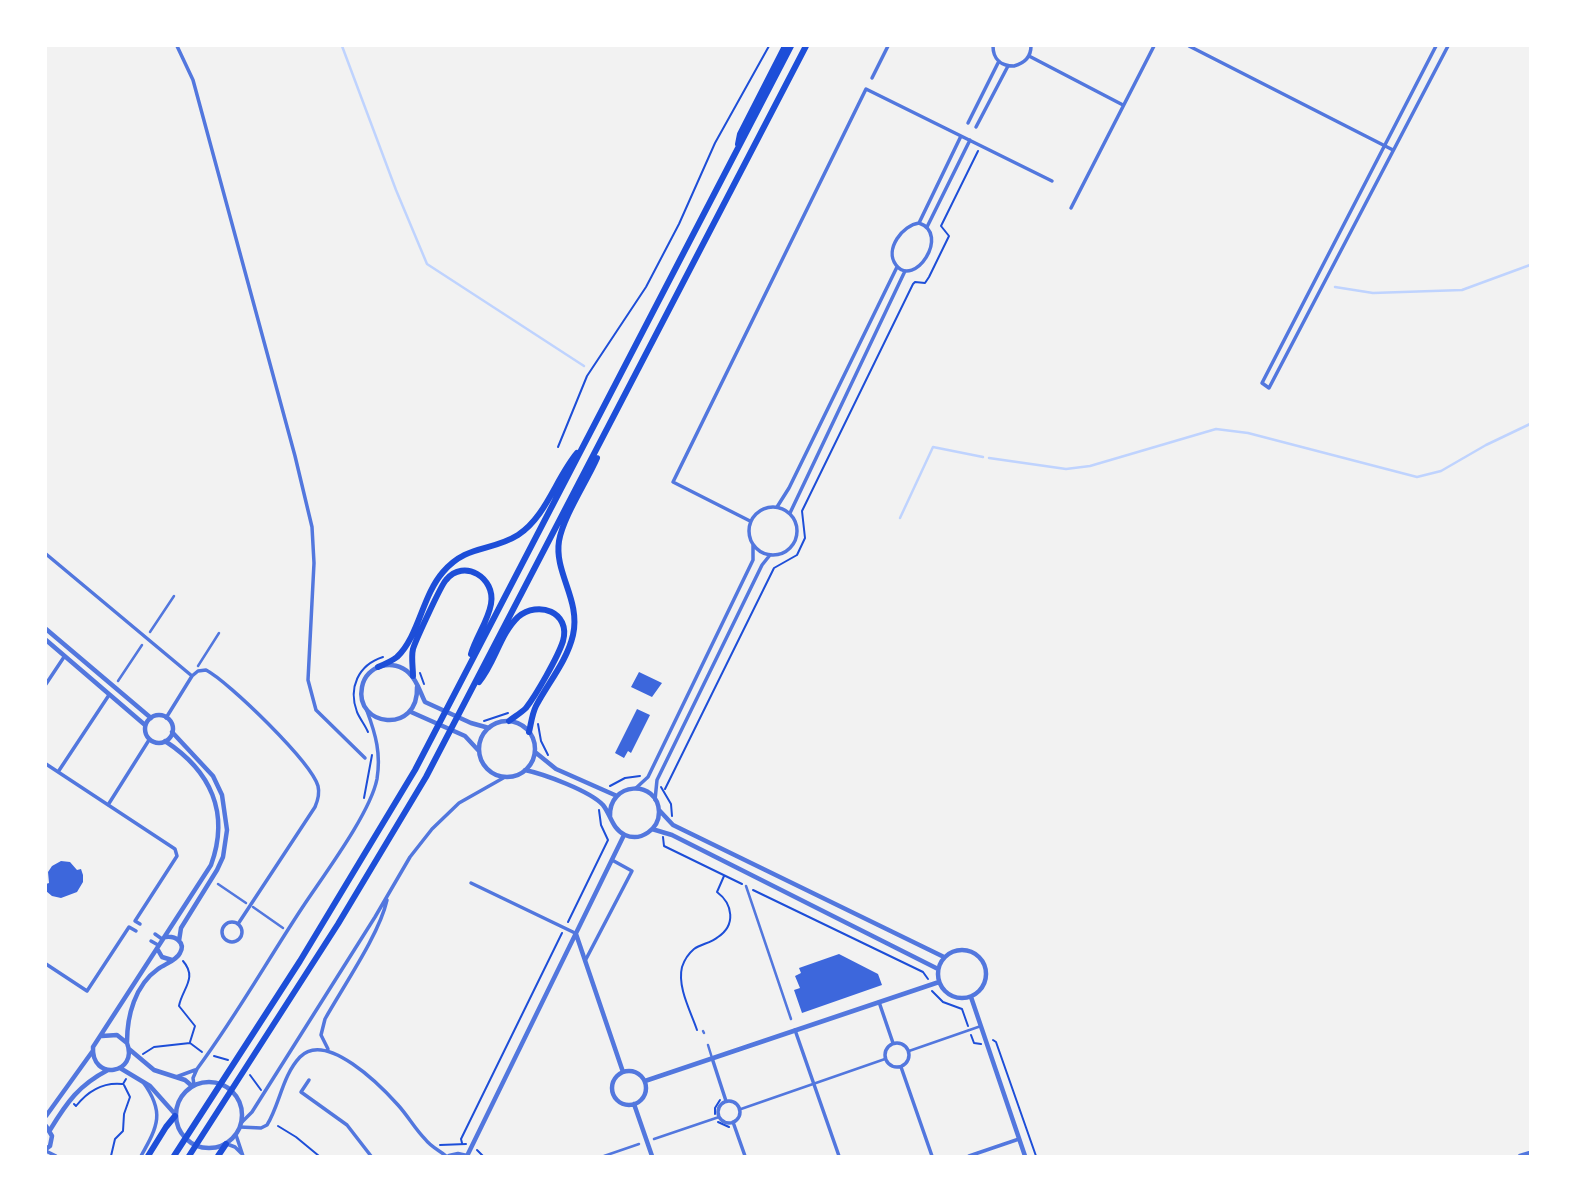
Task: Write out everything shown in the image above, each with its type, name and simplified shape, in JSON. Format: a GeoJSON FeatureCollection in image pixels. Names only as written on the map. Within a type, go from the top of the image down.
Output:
{"type":"FeatureCollection","features":[{"type":"Feature","properties":{"kind":"highway"},"geometry":{"type":"LineString","coordinates":[[737,150],[740,134],[785,46]]}},
{"type":"Feature","properties":{"kind":"highway"},"geometry":{"type":"LineString","coordinates":[[174,1157],[300,961],[415,770],[791,46]]}},
{"type":"Feature","properties":{"kind":"highway"},"geometry":{"type":"LineString","coordinates":[[189,1157],[379,858],[426,777],[704,239],[809,46]]}},
{"type":"Feature","properties":{"kind":"highway"},"geometry":{"type":"LineString","coordinates":[[528,732],[534,709],[573,637],[573,600],[563,574],[559,542],[606,433]]}},
{"type":"Feature","properties":{"kind":"highway"},"geometry":{"type":"LineString","coordinates":[[379,667],[396,658],[406,646],[432,586],[443,572],[469,551],[519,534],[535,519],[566,466],[586,440]]}},
{"type":"Feature","properties":{"kind":"highway"},"geometry":{"type":"LineString","coordinates":[[416,673],[412,649],[446,579],[459,571],[471,571],[482,576],[491,587],[492,602],[475,640],[466,670]]}},
{"type":"Feature","properties":{"kind":"highway"},"geometry":{"type":"LineString","coordinates":[[469,695],[488,672],[516,620],[526,611],[537,608],[555,613],[563,623],[564,638],[526,708],[509,722]]}},
{"type":"Feature","properties":{"kind":"highway"},"geometry":{"type":"LineString","coordinates":[[148,1157],[175,1115]]}},
{"type":"Feature","properties":{"kind":"highway"},"geometry":{"type":"LineString","coordinates":[[218,1157],[226,1144]]}},
{"type":"Feature","properties":{"kind":"street"},"geometry":{"type":"LineString","coordinates":[[177,46],[193,80],[292,443],[312,527],[314,563],[309,680],[311,697],[316,710],[365,758]]}},
{"type":"Feature","properties":{"kind":"street"},"geometry":{"type":"LineString","coordinates":[[872,78],[888,46]]}},
{"type":"Feature","properties":{"kind":"street"},"geometry":{"type":"LineString","coordinates":[[987,46],[993,47],[999,61],[1008,66],[1020,65],[1029,56],[1031,46]]}},
{"type":"Feature","properties":{"kind":"street"},"geometry":{"type":"LineString","coordinates":[[1071,208],[1154,46]]}},
{"type":"Feature","properties":{"kind":"street"},"geometry":{"type":"LineString","coordinates":[[1189,46],[1393,150]]}},
{"type":"Feature","properties":{"kind":"street"},"geometry":{"type":"LineString","coordinates":[[1436,46],[1262,383],[1269,388],[1448,46]]}},
{"type":"Feature","properties":{"kind":"street"},"geometry":{"type":"LineString","coordinates":[[1029,56],[1123,105]]}},
{"type":"Feature","properties":{"kind":"street"},"geometry":{"type":"LineString","coordinates":[[968,123],[999,61]]}},
{"type":"Feature","properties":{"kind":"street"},"geometry":{"type":"LineString","coordinates":[[976,127],[1008,66]]}},
{"type":"Feature","properties":{"kind":"street"},"geometry":{"type":"LineString","coordinates":[[750,521],[673,482],[866,89],[1052,181]]}},
{"type":"Feature","properties":{"kind":"street"},"geometry":{"type":"LineString","coordinates":[[919,223],[961,136]]}},
{"type":"Feature","properties":{"kind":"street"},"geometry":{"type":"LineString","coordinates":[[927,227],[970,140]]}},
{"type":"Feature","properties":{"kind":"street"},"geometry":{"type":"LineString","coordinates":[[777,507],[789,488],[897,267],[893,253],[897,239],[910,225],[919,223],[927,227],[932,241],[927,256],[915,270],[905,271],[897,267]]}},
{"type":"Feature","properties":{"kind":"street"},"geometry":{"type":"LineString","coordinates":[[790,513],[905,271]]}},
{"type":"Feature","properties":{"kind":"street"},"geometry":{"type":"LineString","coordinates":[[636,788],[648,777],[753,560],[753,545],[748,529],[750,521],[761,510],[777,507],[790,513],[797,528],[794,543],[783,553],[763,554],[753,545]]}},
{"type":"Feature","properties":{"kind":"street"},"geometry":{"type":"LineString","coordinates":[[46,554],[192,676]]}},
{"type":"Feature","properties":{"kind":"street"},"geometry":{"type":"LineString","coordinates":[[655,800],[657,780],[762,565],[770,555]]}},
{"type":"Feature","properties":{"kind":"street"},"geometry":{"type":"LineString","coordinates":[[150,632],[174,596]]}},
{"type":"Feature","properties":{"kind":"street"},"geometry":{"type":"LineString","coordinates":[[46,629],[152,718]]}},
{"type":"Feature","properties":{"kind":"street"},"geometry":{"type":"LineString","coordinates":[[198,666],[219,633]]}},
{"type":"Feature","properties":{"kind":"street"},"geometry":{"type":"LineString","coordinates":[[46,640],[145,725]]}},
{"type":"Feature","properties":{"kind":"street"},"geometry":{"type":"LineString","coordinates":[[118,681],[142,645]]}},
{"type":"Feature","properties":{"kind":"street"},"geometry":{"type":"LineString","coordinates":[[46,684],[64,657]]}},
{"type":"Feature","properties":{"kind":"street"},"geometry":{"type":"LineString","coordinates":[[193,1086],[197,1069],[344,843],[372,794],[379,754],[375,732],[365,706],[362,697],[365,679],[379,667],[397,666],[416,673],[415,704],[411,712],[395,720],[386,721],[370,713],[365,706]]}},
{"type":"Feature","properties":{"kind":"street"},"geometry":{"type":"LineString","coordinates":[[166,718],[192,676],[198,671],[206,670],[253,708],[310,771],[317,784],[319,793],[315,807],[237,924]]}},
{"type":"Feature","properties":{"kind":"street"},"geometry":{"type":"LineString","coordinates":[[417,687],[425,702],[471,723],[489,728]]}},
{"type":"Feature","properties":{"kind":"street"},"geometry":{"type":"LineString","coordinates":[[58,772],[110,694]]}},
{"type":"Feature","properties":{"kind":"street"},"geometry":{"type":"LineString","coordinates":[[411,712],[463,736],[479,751]]}},
{"type":"Feature","properties":{"kind":"street"},"geometry":{"type":"LineString","coordinates":[[152,718],[166,718],[172,726],[172,732],[165,741],[157,743],[149,740],[145,725],[152,718]]}},
{"type":"Feature","properties":{"kind":"street"},"geometry":{"type":"LineString","coordinates":[[241,1125],[240,1103],[229,1089],[221,1084],[203,1082],[193,1086],[178,1101],[175,1115],[177,1125],[192,1144],[218,1147],[236,1135],[410,857],[438,822],[459,803],[505,777],[525,770],[534,752],[534,745],[528,732],[516,723],[509,722],[495,724],[489,728],[480,742],[479,751],[484,766],[490,772],[505,777]]}},
{"type":"Feature","properties":{"kind":"street"},"geometry":{"type":"LineString","coordinates":[[55,1157],[46,1150],[52,1140],[48,1128],[75,1092],[90,1080],[108,1070],[120,1068],[127,1062],[129,1011],[148,978],[179,956],[181,928],[213,879],[223,857],[227,820],[221,792],[213,776],[172,732]]}},
{"type":"Feature","properties":{"kind":"street"},"geometry":{"type":"LineString","coordinates":[[108,805],[149,740]]}},
{"type":"Feature","properties":{"kind":"street"},"geometry":{"type":"LineString","coordinates":[[46,1116],[93,1051],[117,1008],[211,866],[217,845],[219,819],[215,800],[195,766],[165,741]]}},
{"type":"Feature","properties":{"kind":"street"},"geometry":{"type":"LineString","coordinates":[[534,752],[556,769],[617,796]]}},
{"type":"Feature","properties":{"kind":"street"},"geometry":{"type":"LineString","coordinates":[[46,764],[175,849],[177,856],[135,921],[140,924]]}},
{"type":"Feature","properties":{"kind":"street"},"geometry":{"type":"LineString","coordinates":[[525,770],[552,778],[596,799],[604,807],[617,830],[624,835],[639,836],[652,830],[659,810]]}},
{"type":"Feature","properties":{"kind":"street"},"geometry":{"type":"LineString","coordinates":[[610,817],[610,808],[624,790],[636,788],[645,791],[673,825],[944,957]]}},
{"type":"Feature","properties":{"kind":"street"},"geometry":{"type":"LineString","coordinates":[[652,830],[672,835],[938,969]]}},
{"type":"Feature","properties":{"kind":"street"},"geometry":{"type":"LineString","coordinates":[[241,1125],[261,1128],[267,1125],[281,1090],[300,1057],[313,1050],[329,1051],[341,1056],[370,1078],[396,1103],[430,1145],[447,1157],[458,1154],[467,1156],[624,835]]}},
{"type":"Feature","properties":{"kind":"street"},"geometry":{"type":"LineString","coordinates":[[585,961],[632,871],[611,860]]}},
{"type":"Feature","properties":{"kind":"street"},"geometry":{"type":"LineString","coordinates":[[471,883],[575,933],[623,1072]]}},
{"type":"Feature","properties":{"kind":"street"},"geometry":{"type":"LineString","coordinates":[[218,884],[246,903]]}},
{"type":"Feature","properties":{"kind":"street"},"geometry":{"type":"LineString","coordinates":[[746,886],[791,1019]]}},
{"type":"Feature","properties":{"kind":"street"},"geometry":{"type":"LineString","coordinates":[[329,1051],[321,1035],[326,1018],[384,913],[388,894]]}},
{"type":"Feature","properties":{"kind":"street"},"geometry":{"type":"LineString","coordinates":[[253,907],[282,928]]}},
{"type":"Feature","properties":{"kind":"street"},"geometry":{"type":"LineString","coordinates":[[231,922],[237,924],[242,929],[241,936],[237,941],[227,941],[222,933],[223,927],[231,922]]}},
{"type":"Feature","properties":{"kind":"street"},"geometry":{"type":"LineString","coordinates":[[46,964],[87,991],[129,927],[136,931]]}},
{"type":"Feature","properties":{"kind":"street"},"geometry":{"type":"LineString","coordinates":[[155,934],[179,941]]}},
{"type":"Feature","properties":{"kind":"street"},"geometry":{"type":"LineString","coordinates":[[150,941],[158,948],[162,957],[173,960]]}},
{"type":"Feature","properties":{"kind":"street"},"geometry":{"type":"LineString","coordinates":[[966,950],[981,959],[985,966],[986,980],[980,990],[971,997],[950,996],[939,982],[938,969],[944,957],[952,951],[966,950]]}},
{"type":"Feature","properties":{"kind":"street"},"geometry":{"type":"LineString","coordinates":[[645,1081],[939,982]]}},
{"type":"Feature","properties":{"kind":"street"},"geometry":{"type":"LineString","coordinates":[[971,997],[1025,1157]]}},
{"type":"Feature","properties":{"kind":"street"},"geometry":{"type":"LineString","coordinates":[[879,1002],[893,1043]]}},
{"type":"Feature","properties":{"kind":"street"},"geometry":{"type":"LineString","coordinates":[[909,1051],[981,1027]]}},
{"type":"Feature","properties":{"kind":"street"},"geometry":{"type":"LineString","coordinates":[[795,1030],[839,1157]]}},
{"type":"Feature","properties":{"kind":"street"},"geometry":{"type":"LineString","coordinates":[[102,1036],[117,1035],[154,1070],[185,1080],[193,1086]]}},
{"type":"Feature","properties":{"kind":"street"},"geometry":{"type":"LineString","coordinates":[[901,1067],[890,1065],[885,1059],[885,1051],[893,1043],[901,1043],[909,1051]]}},
{"type":"Feature","properties":{"kind":"street"},"geometry":{"type":"LineString","coordinates":[[708,1045],[723,1100],[718,1117]]}},
{"type":"Feature","properties":{"kind":"street"},"geometry":{"type":"LineString","coordinates":[[93,1051],[96,1063],[108,1070]]}},
{"type":"Feature","properties":{"kind":"street"},"geometry":{"type":"LineString","coordinates":[[901,1067],[907,1062],[909,1051]]}},
{"type":"Feature","properties":{"kind":"street"},"geometry":{"type":"LineString","coordinates":[[741,1109],[885,1059]]}},
{"type":"Feature","properties":{"kind":"street"},"geometry":{"type":"LineString","coordinates":[[901,1067],[932,1157]]}},
{"type":"Feature","properties":{"kind":"street"},"geometry":{"type":"LineString","coordinates":[[120,1068],[164,1100],[175,1115]]}},
{"type":"Feature","properties":{"kind":"street"},"geometry":{"type":"LineString","coordinates":[[173,1077],[197,1069]]}},
{"type":"Feature","properties":{"kind":"street"},"geometry":{"type":"LineString","coordinates":[[623,1072],[636,1072],[645,1081],[645,1095],[634,1104],[621,1103],[613,1093],[614,1080],[623,1072]]}},
{"type":"Feature","properties":{"kind":"street"},"geometry":{"type":"LineString","coordinates":[[309,1080],[301,1092],[346,1125],[366,1149],[369,1157]]}},
{"type":"Feature","properties":{"kind":"street"},"geometry":{"type":"LineString","coordinates":[[141,1081],[155,1102],[158,1112],[155,1131],[141,1157]]}},
{"type":"Feature","properties":{"kind":"street"},"geometry":{"type":"LineString","coordinates":[[718,1117],[733,1122],[740,1116],[741,1109],[734,1101],[723,1100]]}},
{"type":"Feature","properties":{"kind":"street"},"geometry":{"type":"LineString","coordinates":[[634,1104],[652,1157]]}},
{"type":"Feature","properties":{"kind":"street"},"geometry":{"type":"LineString","coordinates":[[654,1139],[718,1117]]}},
{"type":"Feature","properties":{"kind":"street"},"geometry":{"type":"LineString","coordinates":[[733,1122],[745,1157]]}},
{"type":"Feature","properties":{"kind":"street"},"geometry":{"type":"LineString","coordinates":[[236,1135],[243,1155]]}},
{"type":"Feature","properties":{"kind":"street"},"geometry":{"type":"LineString","coordinates":[[969,1157],[1019,1139]]}},
{"type":"Feature","properties":{"kind":"street"},"geometry":{"type":"LineString","coordinates":[[226,1144],[235,1147],[243,1155]]}},
{"type":"Feature","properties":{"kind":"street"},"geometry":{"type":"LineString","coordinates":[[604,1157],[639,1144]]}},
{"type":"Feature","properties":{"kind":"street"},"geometry":{"type":"LineString","coordinates":[[1520,1157],[1531,1153]]}},
{"type":"Feature","properties":{"kind":"path"},"geometry":{"type":"LineString","coordinates":[[558,447],[587,376],[646,287],[679,224],[715,143],[769,46]]}},
{"type":"Feature","properties":{"kind":"path"},"geometry":{"type":"LineString","coordinates":[[671,820],[671,804],[664,790],[775,565],[794,557],[806,538],[802,511],[913,284],[925,283],[929,277],[949,236],[941,226],[979,149]]}},
{"type":"Feature","properties":{"kind":"path"},"geometry":{"type":"LineString","coordinates":[[416,673],[426,692]]}},
{"type":"Feature","properties":{"kind":"path"},"geometry":{"type":"LineString","coordinates":[[480,722],[514,711]]}},
{"type":"Feature","properties":{"kind":"path"},"geometry":{"type":"LineString","coordinates":[[538,721],[541,741],[550,757]]}},
{"type":"Feature","properties":{"kind":"path"},"geometry":{"type":"LineString","coordinates":[[608,787],[625,778],[642,776]]}},
{"type":"Feature","properties":{"kind":"path"},"geometry":{"type":"LineString","coordinates":[[566,925],[608,840],[599,819],[600,806]]}},
{"type":"Feature","properties":{"kind":"path"},"geometry":{"type":"LineString","coordinates":[[664,836],[664,846],[923,972],[928,980]]}},
{"type":"Feature","properties":{"kind":"path"},"geometry":{"type":"LineString","coordinates":[[699,1034],[681,985],[682,968],[694,950],[719,937],[729,924],[729,905],[717,892],[724,875]]}},
{"type":"Feature","properties":{"kind":"path"},"geometry":{"type":"LineString","coordinates":[[430,1145],[463,1143],[464,1132],[563,931]]}},
{"type":"Feature","properties":{"kind":"path"},"geometry":{"type":"LineString","coordinates":[[179,956],[190,973],[188,985],[179,1002],[182,1011],[195,1026],[190,1043]]}},
{"type":"Feature","properties":{"kind":"path"},"geometry":{"type":"LineString","coordinates":[[931,990],[943,1002],[962,1009],[975,1043],[982,1044]]}},
{"type":"Feature","properties":{"kind":"path"},"geometry":{"type":"LineString","coordinates":[[990,1041],[996,1042],[1036,1157]]}},
{"type":"Feature","properties":{"kind":"path"},"geometry":{"type":"LineString","coordinates":[[143,1055],[154,1047],[190,1043],[205,1054]]}},
{"type":"Feature","properties":{"kind":"path"},"geometry":{"type":"LineString","coordinates":[[72,1103],[76,1106],[88,1092],[110,1084],[123,1084],[128,1090],[130,1097],[124,1114],[124,1128],[115,1139],[111,1157]]}},
{"type":"Feature","properties":{"kind":"path"},"geometry":{"type":"LineString","coordinates":[[723,1100],[715,1108],[721,1125],[732,1129]]}},
{"type":"Feature","properties":{"kind":"path"},"geometry":{"type":"LineString","coordinates":[[278,1126],[312,1149],[319,1157]]}},
{"type":"Feature","properties":{"kind":"path"},"geometry":{"type":"LineString","coordinates":[[477,1150],[483,1157]]}},
{"type":"Feature","properties":{"kind":"building"},"geometry":{"type":"Polygon","coordinates":[[[639,672],[662,683],[652,697],[631,687],[639,672]]]}},
{"type":"Feature","properties":{"kind":"building"},"geometry":{"type":"Polygon","coordinates":[[[637,709],[650,715],[631,753],[628,751],[624,758],[615,753],[637,709]]]}},
{"type":"Feature","properties":{"kind":"building"},"geometry":{"type":"Polygon","coordinates":[[[61,861],[70,862],[77,870],[81,869],[83,882],[77,892],[61,898],[46,891],[46,884],[49,883],[48,872],[61,861]]]}},
{"type":"Feature","properties":{"kind":"building"},"geometry":{"type":"Polygon","coordinates":[[[839,954],[878,974],[882,985],[802,1013],[794,990],[800,988],[795,976],[801,973],[799,968],[839,954]]]}},
{"type":"Feature","properties":{"kind":"waterway"},"geometry":{"type":"LineString","coordinates":[[342,46],[427,264],[584,366]]}},
{"type":"Feature","properties":{"kind":"waterway"},"geometry":{"type":"LineString","coordinates":[[1335,287],[1373,293],[1462,290],[1530,265]]}},
{"type":"Feature","properties":{"kind":"waterway"},"geometry":{"type":"LineString","coordinates":[[989,458],[1066,469],[1090,466],[1216,429],[1248,433],[1417,477],[1441,471],[1530,424]]}},
{"type":"Feature","properties":{"kind":"waterway"},"geometry":{"type":"LineString","coordinates":[[900,518],[933,447],[983,457]]}}]}
